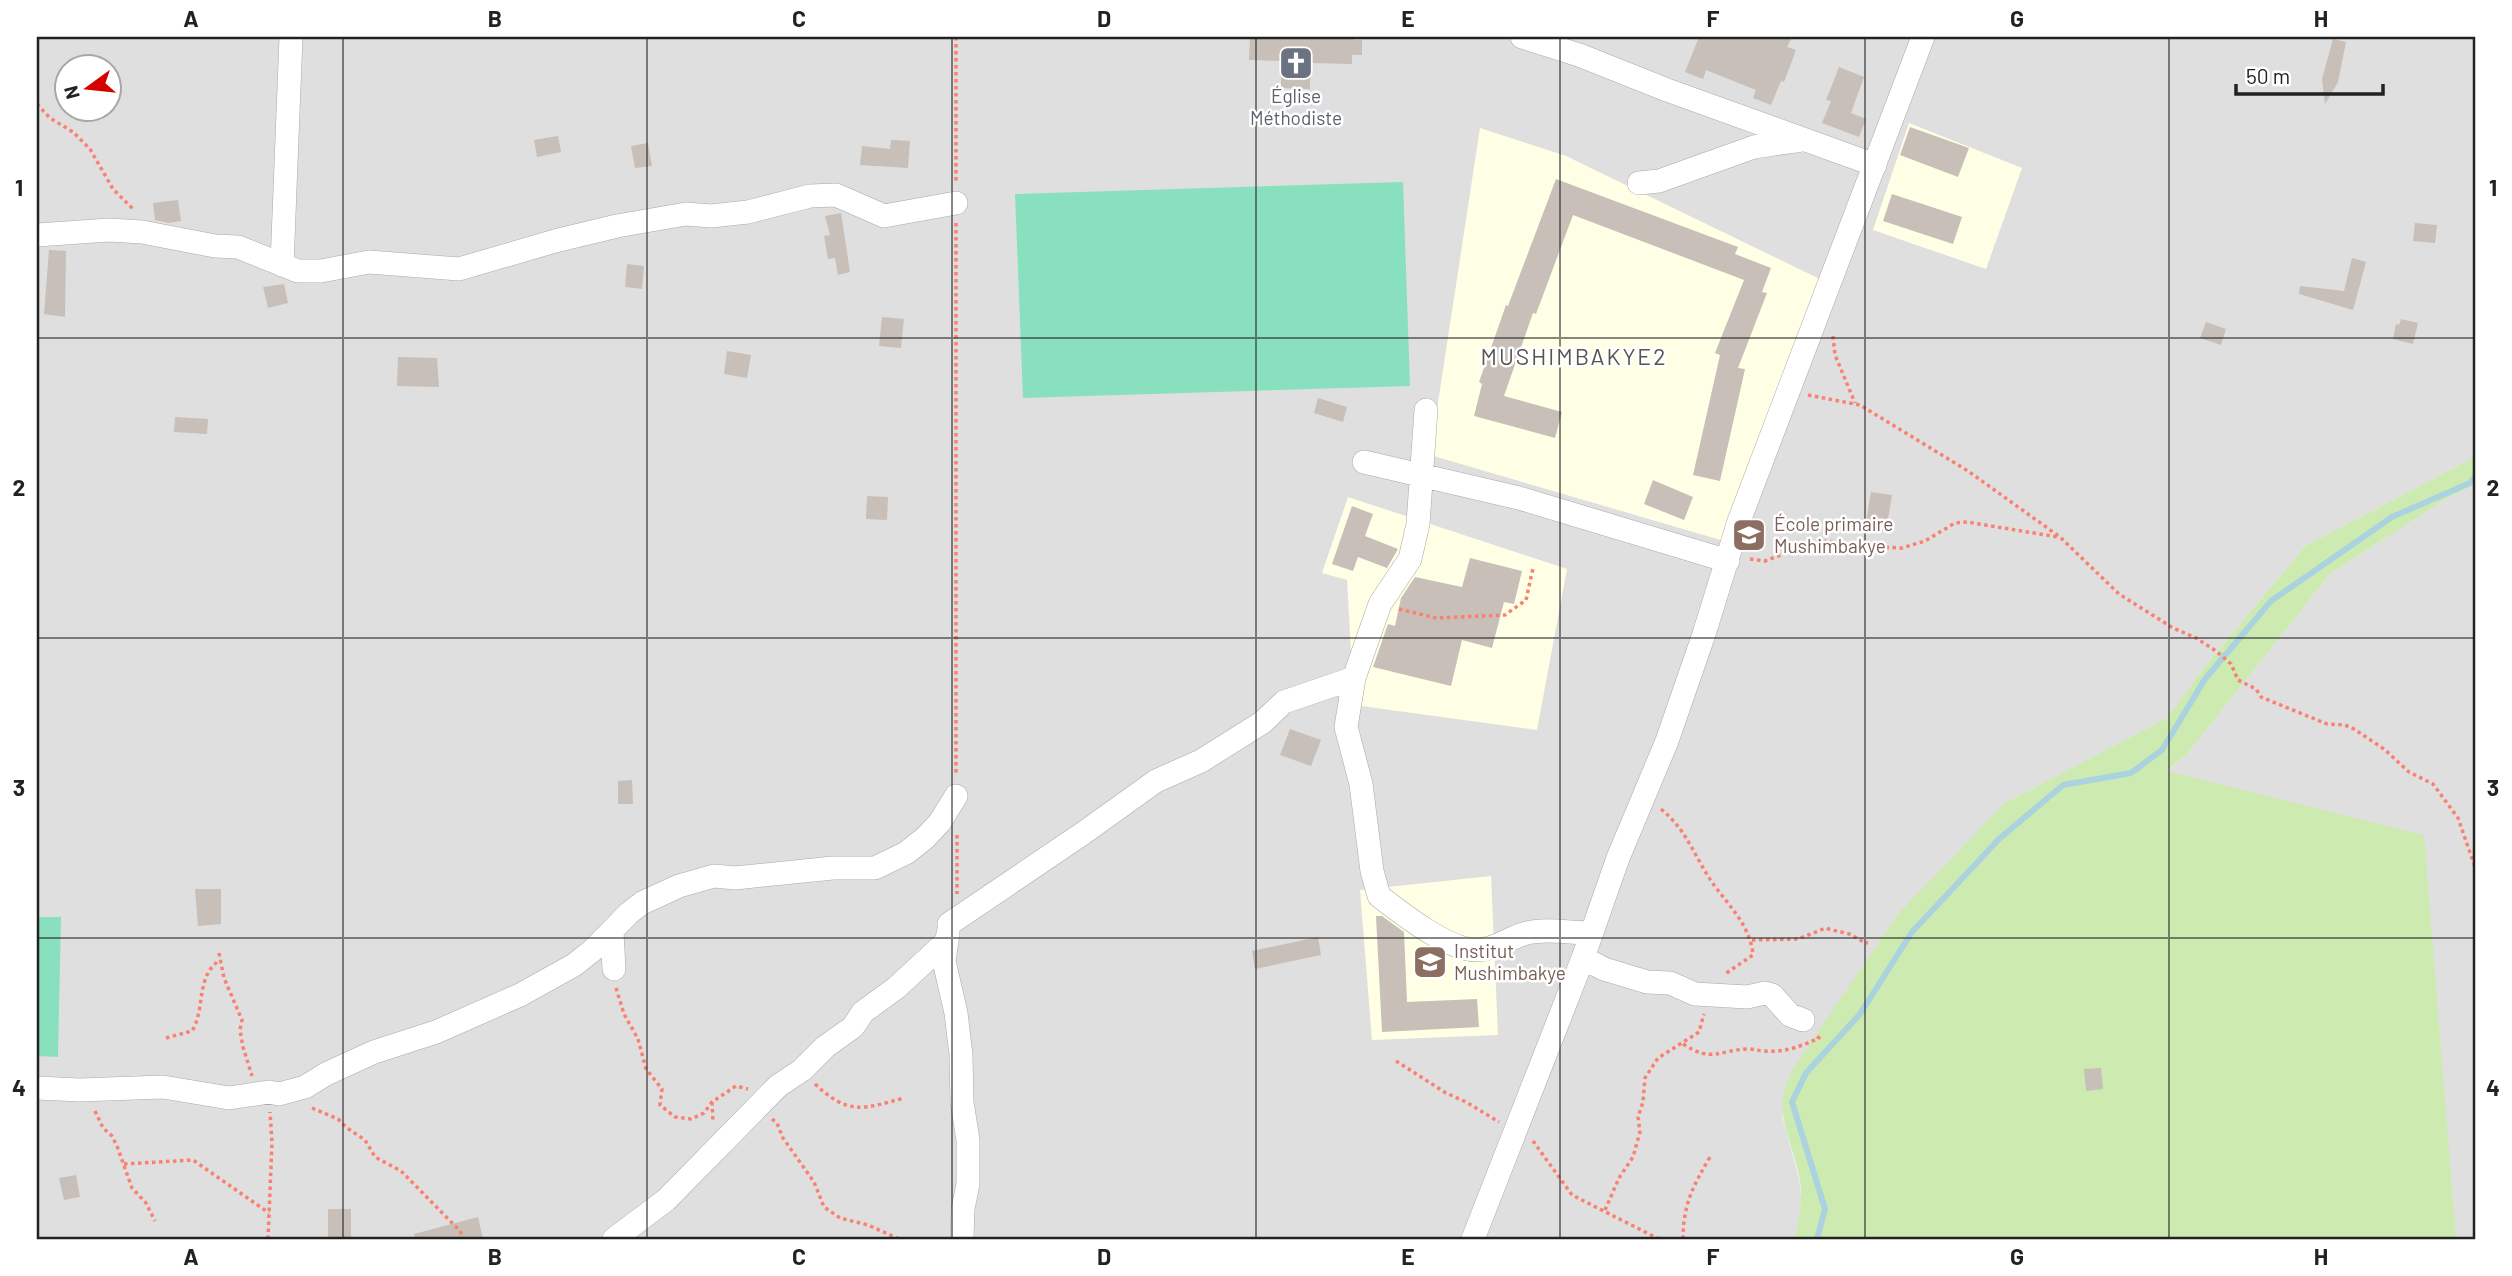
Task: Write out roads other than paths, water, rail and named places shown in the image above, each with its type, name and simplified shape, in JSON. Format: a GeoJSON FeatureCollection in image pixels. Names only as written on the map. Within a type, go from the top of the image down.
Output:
{"type":"FeatureCollection","features":[{"type":"Feature","properties":{"kind":"street"},"geometry":{"type":"LineString","coordinates":[[282,265],[291,37]]}},
{"type":"Feature","properties":{"kind":"street"},"geometry":{"type":"LineString","coordinates":[[1522,37],[1579,55],[1667,90],[1875,165]]}},
{"type":"Feature","properties":{"kind":"street"},"geometry":{"type":"LineString","coordinates":[[1473,1239],[1583,958],[1618,858],[1667,741],[1728,558],[1923,37]]}},
{"type":"Feature","properties":{"kind":"street"},"geometry":{"type":"LineString","coordinates":[[1639,183],[1659,181],[1754,147],[1805,139]]}},
{"type":"Feature","properties":{"kind":"street"},"geometry":{"type":"LineString","coordinates":[[37,235],[109,230],[142,232],[215,246],[238,247],[298,271],[321,271],[369,262],[459,269],[617,226],[685,215],[711,216],[748,212],[810,196],[836,195],[884,216],[956,203]]}},
{"type":"Feature","properties":{"kind":"street"},"geometry":{"type":"LineString","coordinates":[[1426,410],[1418,524],[1410,559],[1380,604],[1354,678],[1346,727],[1361,784],[1372,872],[1379,895],[1397,910],[1452,945],[1476,950],[1489,948],[1508,938],[1530,932],[1591,933]]}},
{"type":"Feature","properties":{"kind":"street"},"geometry":{"type":"LineString","coordinates":[[1364,462],[1519,498],[1728,558]]}},
{"type":"Feature","properties":{"kind":"street"},"geometry":{"type":"LineString","coordinates":[[614,1239],[666,1200],[764,1101],[825,1047],[853,1027],[863,1012],[895,988],[951,924],[1156,781],[1201,761],[1263,722],[1284,702],[1354,678]]}},
{"type":"Feature","properties":{"kind":"street"},"geometry":{"type":"LineString","coordinates":[[37,1088],[80,1090],[163,1087],[229,1098],[305,1087],[374,1052],[417,1039],[496,1007],[574,965],[642,903],[679,886],[714,876],[735,878],[833,868],[875,868],[906,853],[925,838],[940,822],[957,796]]}},
{"type":"Feature","properties":{"kind":"street"},"geometry":{"type":"LineString","coordinates":[[951,924],[944,961],[956,1013],[961,1055],[962,1102],[968,1140],[968,1184],[963,1209],[962,1239]]}},
{"type":"Feature","properties":{"kind":"street"},"geometry":{"type":"LineString","coordinates":[[612,932],[614,969]]}},
{"type":"Feature","properties":{"kind":"street"},"geometry":{"type":"LineString","coordinates":[[1583,958],[1604,969],[1647,982],[1670,983],[1695,994],[1747,997],[1765,993],[1772,995],[1790,1015],[1803,1020]]}},
{"type":"Feature","properties":{"kind":"waterway"},"geometry":{"type":"LineString","coordinates":[[1817,1239],[1825,1209],[1792,1102],[1806,1073],[1860,1014],[1912,932],[1999,839],[2063,785],[2131,773],[2162,750],[2205,679],[2271,601],[2392,517],[2470,483],[2475,476]]}},
{"type":"Feature","properties":{"kind":"place","name":"Église Méthodiste"},"geometry":{"type":"Point","coordinates":[1296,63]}},
{"type":"Feature","properties":{"kind":"place","name":"École primaire Mushimbakye"},"geometry":{"type":"Point","coordinates":[1749,535]}},
{"type":"Feature","properties":{"kind":"place","name":"Institut Mushimbakye"},"geometry":{"type":"Point","coordinates":[1430,962]}},
{"type":"Feature","properties":{"kind":"district","name":"MUSHIMBAKYE2"},"geometry":{"type":"Point","coordinates":[1574,357]}}]}
